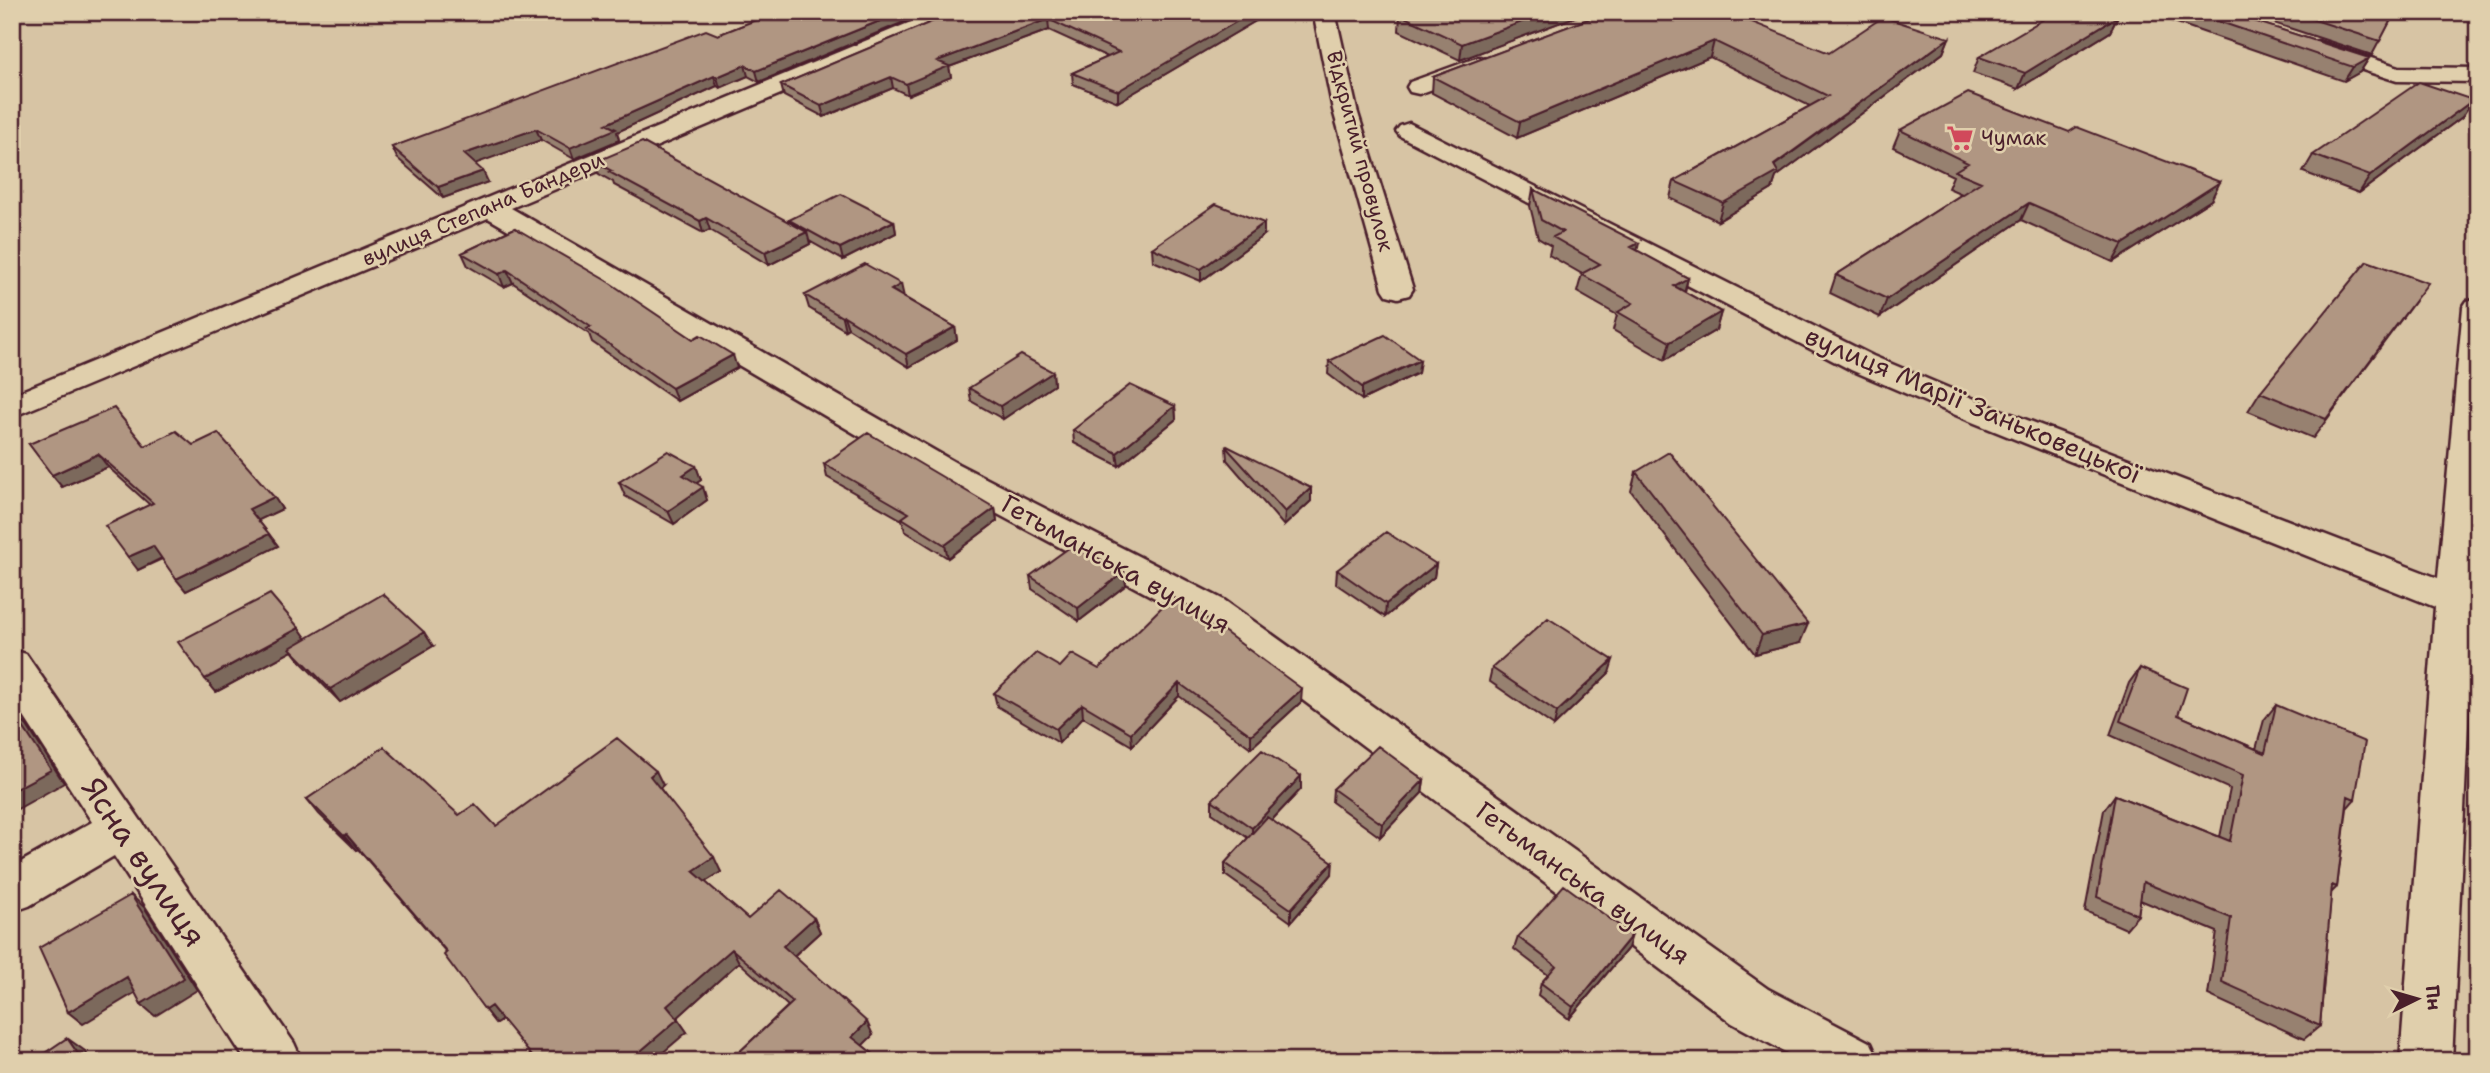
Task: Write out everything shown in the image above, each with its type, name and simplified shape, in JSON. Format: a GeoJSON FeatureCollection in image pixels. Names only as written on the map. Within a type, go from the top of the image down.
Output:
{"type":"FeatureCollection","features":[{"type":"Feature","properties":{"kind":"street","name":"вулиця Степана Бандери"},"geometry":{"type":"LineString","coordinates":[[12,407],[955,12]]}},
{"type":"Feature","properties":{"kind":"street","name":"Відкритий провулок"},"geometry":{"type":"LineString","coordinates":[[1324,12],[1345,110],[1398,289]]}},
{"type":"Feature","properties":{"kind":"street"},"geometry":{"type":"LineString","coordinates":[[2297,41],[2397,74],[2478,75]]}},
{"type":"Feature","properties":{"kind":"street"},"geometry":{"type":"LineString","coordinates":[[1419,87],[1506,54]]}},
{"type":"Feature","properties":{"kind":"street","name":"вулиця Марії Заньковецької"},"geometry":{"type":"LineString","coordinates":[[1409,131],[1862,363],[1984,415],[2466,605]]}},
{"type":"Feature","properties":{"kind":"street","name":"Гетьманська вулиця"},"geometry":{"type":"LineString","coordinates":[[488,206],[946,472],[1210,610],[1750,1006],[1853,1061]]}},
{"type":"Feature","properties":{"kind":"street"},"geometry":{"type":"LineString","coordinates":[[2426,1061],[2466,605],[2478,307]]}},
{"type":"Feature","properties":{"kind":"street","name":"Ясна вулиця"},"geometry":{"type":"LineString","coordinates":[[12,664],[276,1061]]}},
{"type":"Feature","properties":{"kind":"street"},"geometry":{"type":"LineString","coordinates":[[12,891],[122,828]]}},
{"type":"Feature","properties":{"kind":"building"},"geometry":{"type":"Polygon","coordinates":[[[776,12],[902,12],[756,71],[745,65],[714,76],[606,124],[616,129],[570,148],[536,129],[464,154],[483,171],[438,187],[392,147],[706,30],[718,35],[776,12]]]}},
{"type":"Feature","properties":{"kind":"building"},"geometry":{"type":"Polygon","coordinates":[[[955,12],[1253,12],[1118,91],[1072,73],[1119,52],[1048,19],[937,61],[949,66],[906,84],[891,77],[821,106],[781,85],[955,12]]]}},
{"type":"Feature","properties":{"kind":"building"},"geometry":{"type":"Polygon","coordinates":[[[1409,12],[1549,12],[1462,44],[1400,15],[1409,12]]]}},
{"type":"Feature","properties":{"kind":"building"},"geometry":{"type":"Polygon","coordinates":[[[1607,12],[1727,12],[1829,53],[1883,17],[1949,38],[1774,165],[1778,172],[1723,203],[1674,181],[1828,96],[1714,41],[1520,122],[1433,77],[1607,12]]]}},
{"type":"Feature","properties":{"kind":"building"},"geometry":{"type":"Polygon","coordinates":[[[2056,12],[2105,12],[2118,16],[2025,73],[1979,57],[2056,12]]]}},
{"type":"Feature","properties":{"kind":"building"},"geometry":{"type":"Polygon","coordinates":[[[2191,12],[2226,12],[2369,58],[2353,67],[2191,12]]]}},
{"type":"Feature","properties":{"kind":"building"},"geometry":{"type":"Polygon","coordinates":[[[2290,12],[2395,12],[2380,41],[2290,12]]]}},
{"type":"Feature","properties":{"kind":"building"},"geometry":{"type":"Polygon","coordinates":[[[2419,82],[2473,100],[2370,176],[2313,155],[2419,82]]]}},
{"type":"Feature","properties":{"kind":"building"},"geometry":{"type":"Polygon","coordinates":[[[1968,93],[2069,132],[2077,127],[2220,182],[2123,244],[2029,203],[1887,299],[1836,275],[1981,182],[1955,171],[1968,163],[1900,130],[1968,93]]]}},
{"type":"Feature","properties":{"kind":"building"},"geometry":{"type":"Polygon","coordinates":[[[642,142],[807,232],[765,252],[706,218],[700,221],[595,162],[642,142]]]}},
{"type":"Feature","properties":{"kind":"building"},"geometry":{"type":"Polygon","coordinates":[[[1533,189],[1639,243],[1631,247],[1688,278],[1674,286],[1721,312],[1670,342],[1618,312],[1633,303],[1581,274],[1600,264],[1553,237],[1563,232],[1541,220],[1533,189]]]}},
{"type":"Feature","properties":{"kind":"building"},"geometry":{"type":"Polygon","coordinates":[[[841,194],[894,221],[840,248],[789,220],[841,194]]]}},
{"type":"Feature","properties":{"kind":"building"},"geometry":{"type":"Polygon","coordinates":[[[1216,204],[1264,223],[1201,269],[1152,248],[1216,204]]]}},
{"type":"Feature","properties":{"kind":"building"},"geometry":{"type":"Polygon","coordinates":[[[515,228],[607,281],[693,339],[700,335],[733,355],[672,388],[587,329],[591,327],[507,270],[499,274],[462,253],[515,228]]]}},
{"type":"Feature","properties":{"kind":"building"},"geometry":{"type":"Polygon","coordinates":[[[2367,261],[2428,283],[2326,419],[2260,392],[2367,261]]]}},
{"type":"Feature","properties":{"kind":"building"},"geometry":{"type":"Polygon","coordinates":[[[865,264],[901,284],[891,290],[955,327],[906,354],[805,295],[865,264]]]}},
{"type":"Feature","properties":{"kind":"building"},"geometry":{"type":"Polygon","coordinates":[[[1385,335],[1420,360],[1362,387],[1329,361],[1385,335]]]}},
{"type":"Feature","properties":{"kind":"building"},"geometry":{"type":"Polygon","coordinates":[[[1021,355],[1053,372],[1000,406],[969,388],[1021,355]]]}},
{"type":"Feature","properties":{"kind":"building"},"geometry":{"type":"Polygon","coordinates":[[[1130,385],[1175,406],[1117,453],[1073,430],[1130,385]]]}},
{"type":"Feature","properties":{"kind":"building"},"geometry":{"type":"Polygon","coordinates":[[[114,408],[145,446],[176,431],[193,445],[218,433],[274,497],[249,509],[269,534],[176,579],[153,546],[128,557],[105,526],[153,503],[98,454],[52,475],[29,444],[114,408]]]}},
{"type":"Feature","properties":{"kind":"building"},"geometry":{"type":"Polygon","coordinates":[[[868,433],[995,508],[945,545],[902,518],[909,513],[824,464],[868,433]]]}},
{"type":"Feature","properties":{"kind":"building"},"geometry":{"type":"Polygon","coordinates":[[[1227,446],[1311,488],[1285,512],[1227,446]]]}},
{"type":"Feature","properties":{"kind":"building"},"geometry":{"type":"Polygon","coordinates":[[[668,451],[696,466],[683,475],[703,487],[668,511],[619,482],[668,451]]]}},
{"type":"Feature","properties":{"kind":"building"},"geometry":{"type":"Polygon","coordinates":[[[1669,452],[1808,624],[1762,635],[1636,472],[1669,452]]]}},
{"type":"Feature","properties":{"kind":"building"},"geometry":{"type":"Polygon","coordinates":[[[1386,532],[1436,564],[1386,604],[1337,570],[1386,532]]]}},
{"type":"Feature","properties":{"kind":"building"},"geometry":{"type":"Polygon","coordinates":[[[1073,545],[1124,572],[1078,608],[1030,576],[1073,545]]]}},
{"type":"Feature","properties":{"kind":"building"},"geometry":{"type":"Polygon","coordinates":[[[270,594],[299,628],[205,679],[178,642],[270,594]]]}},
{"type":"Feature","properties":{"kind":"building"},"geometry":{"type":"Polygon","coordinates":[[[383,594],[424,632],[330,689],[290,648],[383,594]]]}},
{"type":"Feature","properties":{"kind":"building"},"geometry":{"type":"Polygon","coordinates":[[[1172,597],[1194,609],[1302,689],[1251,735],[1179,683],[1131,733],[1082,704],[1056,729],[994,693],[1036,653],[1060,667],[1072,654],[1099,669],[1172,597]]]}},
{"type":"Feature","properties":{"kind":"building"},"geometry":{"type":"Polygon","coordinates":[[[1548,618],[1613,660],[1557,712],[1492,668],[1548,618]]]}},
{"type":"Feature","properties":{"kind":"building"},"geometry":{"type":"Polygon","coordinates":[[[2140,668],[2187,688],[2178,715],[2265,753],[2276,705],[2365,742],[2355,799],[2348,796],[2337,887],[2332,885],[2320,1026],[2222,982],[2231,918],[2143,882],[2138,915],[2097,897],[2115,795],[2230,841],[2243,775],[2120,721],[2140,668]]]}},
{"type":"Feature","properties":{"kind":"building"},"geometry":{"type":"Polygon","coordinates":[[[14,713],[51,770],[12,791],[12,714],[14,713]]]}},
{"type":"Feature","properties":{"kind":"building"},"geometry":{"type":"Polygon","coordinates":[[[617,738],[656,771],[650,776],[714,857],[693,871],[748,919],[781,890],[814,918],[783,946],[867,1022],[852,1037],[882,1061],[741,1061],[735,1056],[793,1002],[732,949],[667,1006],[678,1019],[629,1061],[536,1061],[491,1006],[485,1010],[444,955],[447,952],[346,834],[344,836],[307,799],[384,747],[459,815],[475,804],[496,826],[617,738]]]}},
{"type":"Feature","properties":{"kind":"building"},"geometry":{"type":"Polygon","coordinates":[[[1378,746],[1424,780],[1382,824],[1333,789],[1378,746]]]}},
{"type":"Feature","properties":{"kind":"building"},"geometry":{"type":"Polygon","coordinates":[[[1262,750],[1301,776],[1252,828],[1212,800],[1262,750]]]}},
{"type":"Feature","properties":{"kind":"building"},"geometry":{"type":"Polygon","coordinates":[[[1267,817],[1333,862],[1291,909],[1225,863],[1267,817]]]}},
{"type":"Feature","properties":{"kind":"building"},"geometry":{"type":"Polygon","coordinates":[[[1564,885],[1632,935],[1573,1007],[1541,983],[1556,966],[1518,937],[1564,885]]]}},
{"type":"Feature","properties":{"kind":"building"},"geometry":{"type":"Polygon","coordinates":[[[131,895],[184,978],[141,1004],[127,977],[68,1012],[39,948],[131,895]]]}},
{"type":"Feature","properties":{"kind":"building"},"geometry":{"type":"Polygon","coordinates":[[[67,1038],[83,1061],[33,1061],[67,1038]]]}},
{"type":"Feature","properties":{"kind":"place","name":"Чумак"},"geometry":{"type":"Point","coordinates":[1960,138]}}]}
